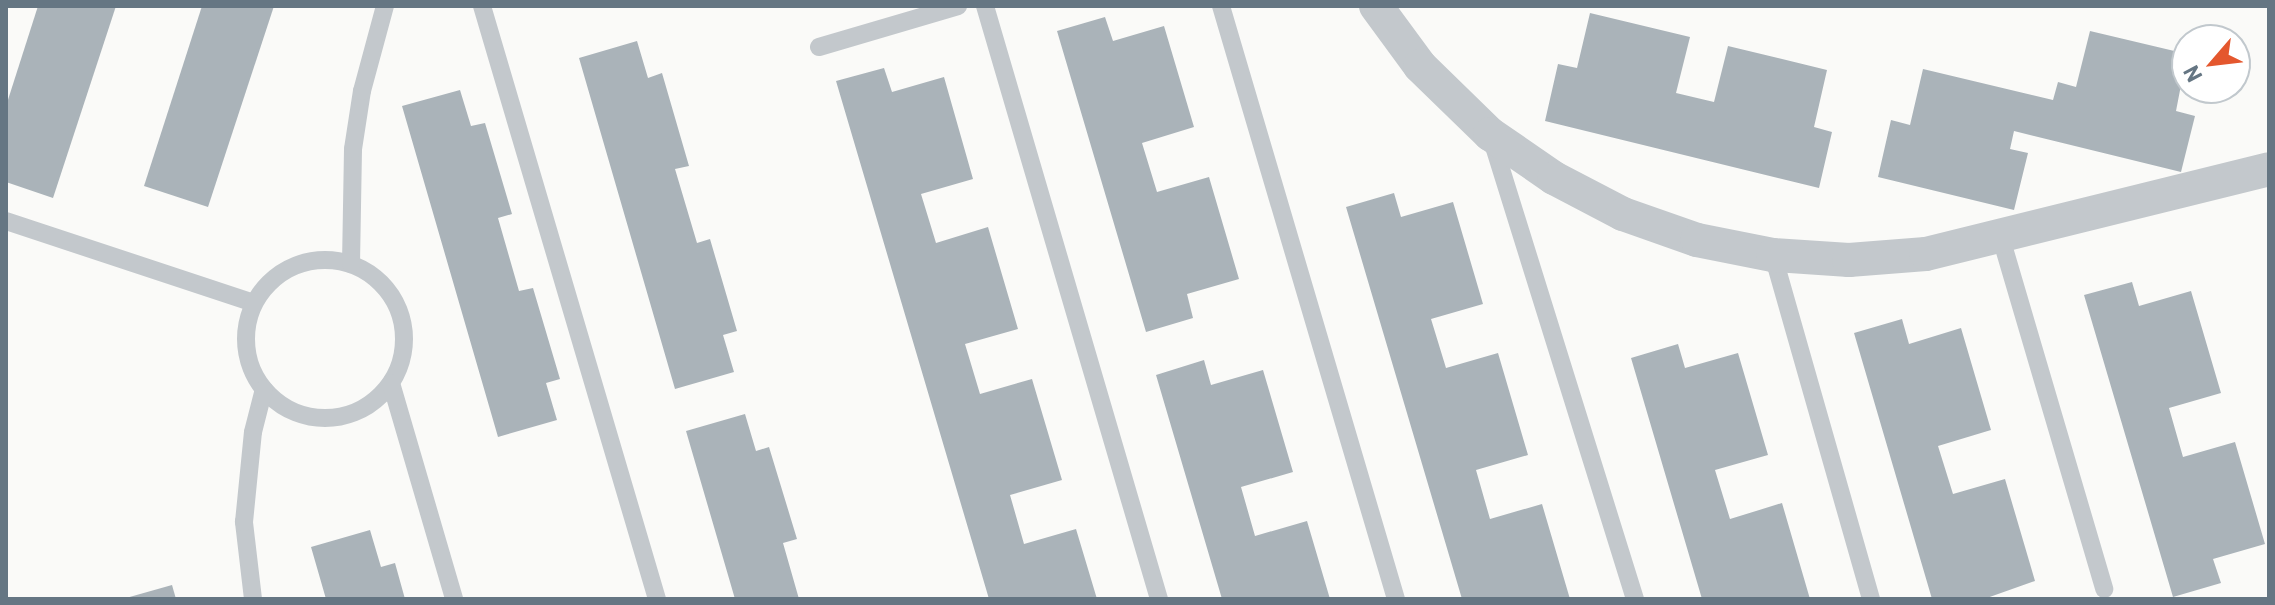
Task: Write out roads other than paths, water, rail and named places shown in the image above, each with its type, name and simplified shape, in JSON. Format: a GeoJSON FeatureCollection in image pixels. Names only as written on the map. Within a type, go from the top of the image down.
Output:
{"type":"FeatureCollection","features":[{"type":"Feature","properties":{"kind":"street"},"geometry":{"type":"LineString","coordinates":[[1376,6],[1420,66],[1490,134],[1554,178],[1623,214],[1697,240],[1773,255],[1849,260],[1926,254],[2001,238],[2269,169]]}},
{"type":"Feature","properties":{"kind":"lane"},"geometry":{"type":"LineString","coordinates":[[351,264],[353,149],[362,91],[385,6]]}},
{"type":"Feature","properties":{"kind":"lane"},"geometry":{"type":"LineString","coordinates":[[482,6],[657,599]]}},
{"type":"Feature","properties":{"kind":"lane"},"geometry":{"type":"LineString","coordinates":[[985,6],[1159,599]]}},
{"type":"Feature","properties":{"kind":"lane"},"geometry":{"type":"LineString","coordinates":[[1221,6],[1396,599]]}},
{"type":"Feature","properties":{"kind":"lane"},"geometry":{"type":"LineString","coordinates":[[819,47],[952,7]]}},
{"type":"Feature","properties":{"kind":"lane"},"geometry":{"type":"LineString","coordinates":[[1490,134],[1635,599]]}},
{"type":"Feature","properties":{"kind":"lane"},"geometry":{"type":"LineString","coordinates":[[6,221],[254,303]]}},
{"type":"Feature","properties":{"kind":"lane"},"geometry":{"type":"LineString","coordinates":[[2001,238],[2104,589]]}},
{"type":"Feature","properties":{"kind":"lane"},"geometry":{"type":"LineString","coordinates":[[1773,255],[1871,599]]}},
{"type":"Feature","properties":{"kind":"lane"},"geometry":{"type":"LineString","coordinates":[[305,262],[351,264],[379,282],[399,309],[404,353],[391,383],[366,407],[323,418],[280,404],[264,389],[247,347],[254,303],[285,271],[305,262]]}},
{"type":"Feature","properties":{"kind":"lane"},"geometry":{"type":"LineString","coordinates":[[391,383],[454,599]]}},
{"type":"Feature","properties":{"kind":"lane"},"geometry":{"type":"LineString","coordinates":[[253,599],[244,522],[253,432],[264,389]]}}]}
